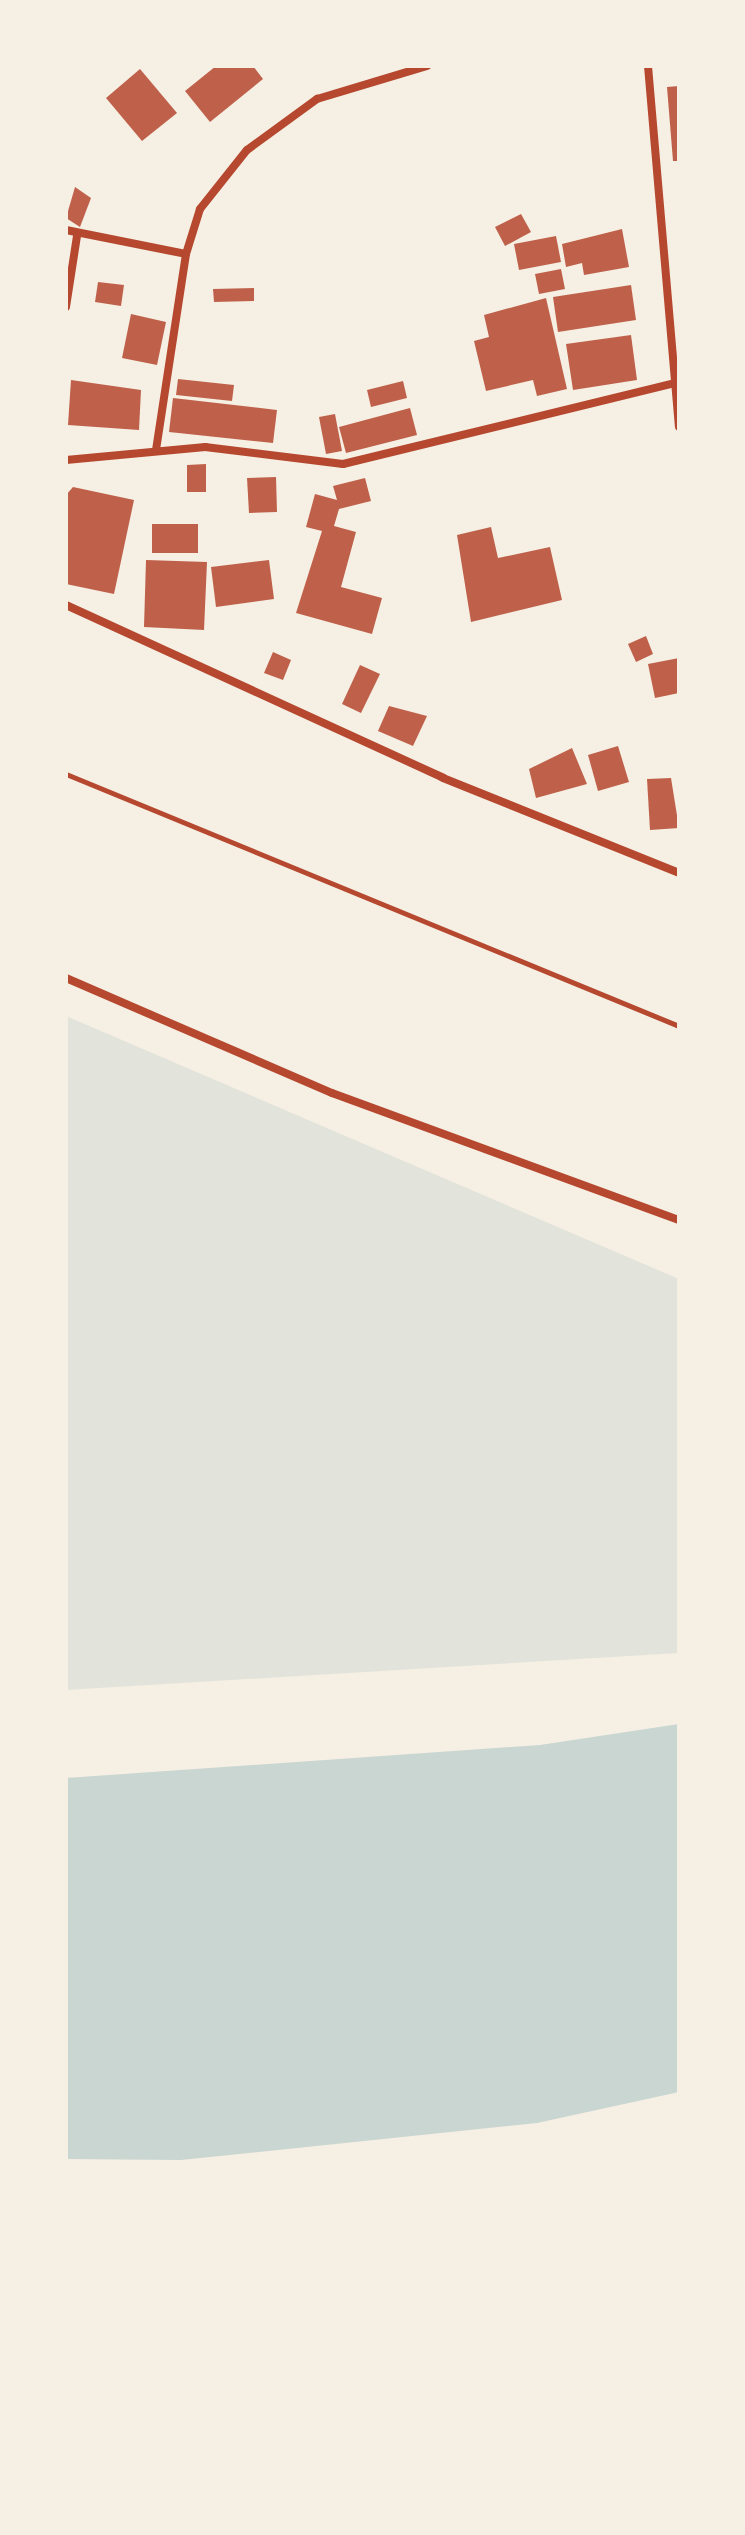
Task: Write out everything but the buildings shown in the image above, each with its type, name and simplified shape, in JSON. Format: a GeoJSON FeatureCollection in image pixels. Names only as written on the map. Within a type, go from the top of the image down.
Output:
{"type":"FeatureCollection","features":[{"type":"Feature","properties":{"kind":"street"},"geometry":{"type":"LineString","coordinates":[[156,450],[186,254],[200,209],[247,150],[317,99],[427,66]]}},
{"type":"Feature","properties":{"kind":"street"},"geometry":{"type":"LineString","coordinates":[[648,66],[674,359],[670,384],[679,427]]}},
{"type":"Feature","properties":{"kind":"street"},"geometry":{"type":"LineString","coordinates":[[66,230],[77,236],[186,254]]}},
{"type":"Feature","properties":{"kind":"street"},"geometry":{"type":"LineString","coordinates":[[66,307],[77,236]]}},
{"type":"Feature","properties":{"kind":"street"},"geometry":{"type":"LineString","coordinates":[[66,460],[205,447],[343,464],[670,384]]}},
{"type":"Feature","properties":{"kind":"street"},"geometry":{"type":"LineString","coordinates":[[66,605],[443,778],[679,873]]}},
{"type":"Feature","properties":{"kind":"street"},"geometry":{"type":"LineString","coordinates":[[66,978],[361,1104],[679,1220]]}},
{"type":"Feature","properties":{"kind":"path"},"geometry":{"type":"LineString","coordinates":[[66,774],[679,1026]]}},
{"type":"Feature","properties":{"kind":"shaded area"},"geometry":{"type":"Polygon","coordinates":[[[66,1016],[679,1279],[679,1653],[66,1690],[66,1016]]]}},
{"type":"Feature","properties":{"kind":"shaded area"},"geometry":{"type":"Polygon","coordinates":[[[679,1724],[679,2092],[537,2123],[181,2160],[66,2159],[66,1778],[540,1745],[679,1724]]]}}]}
